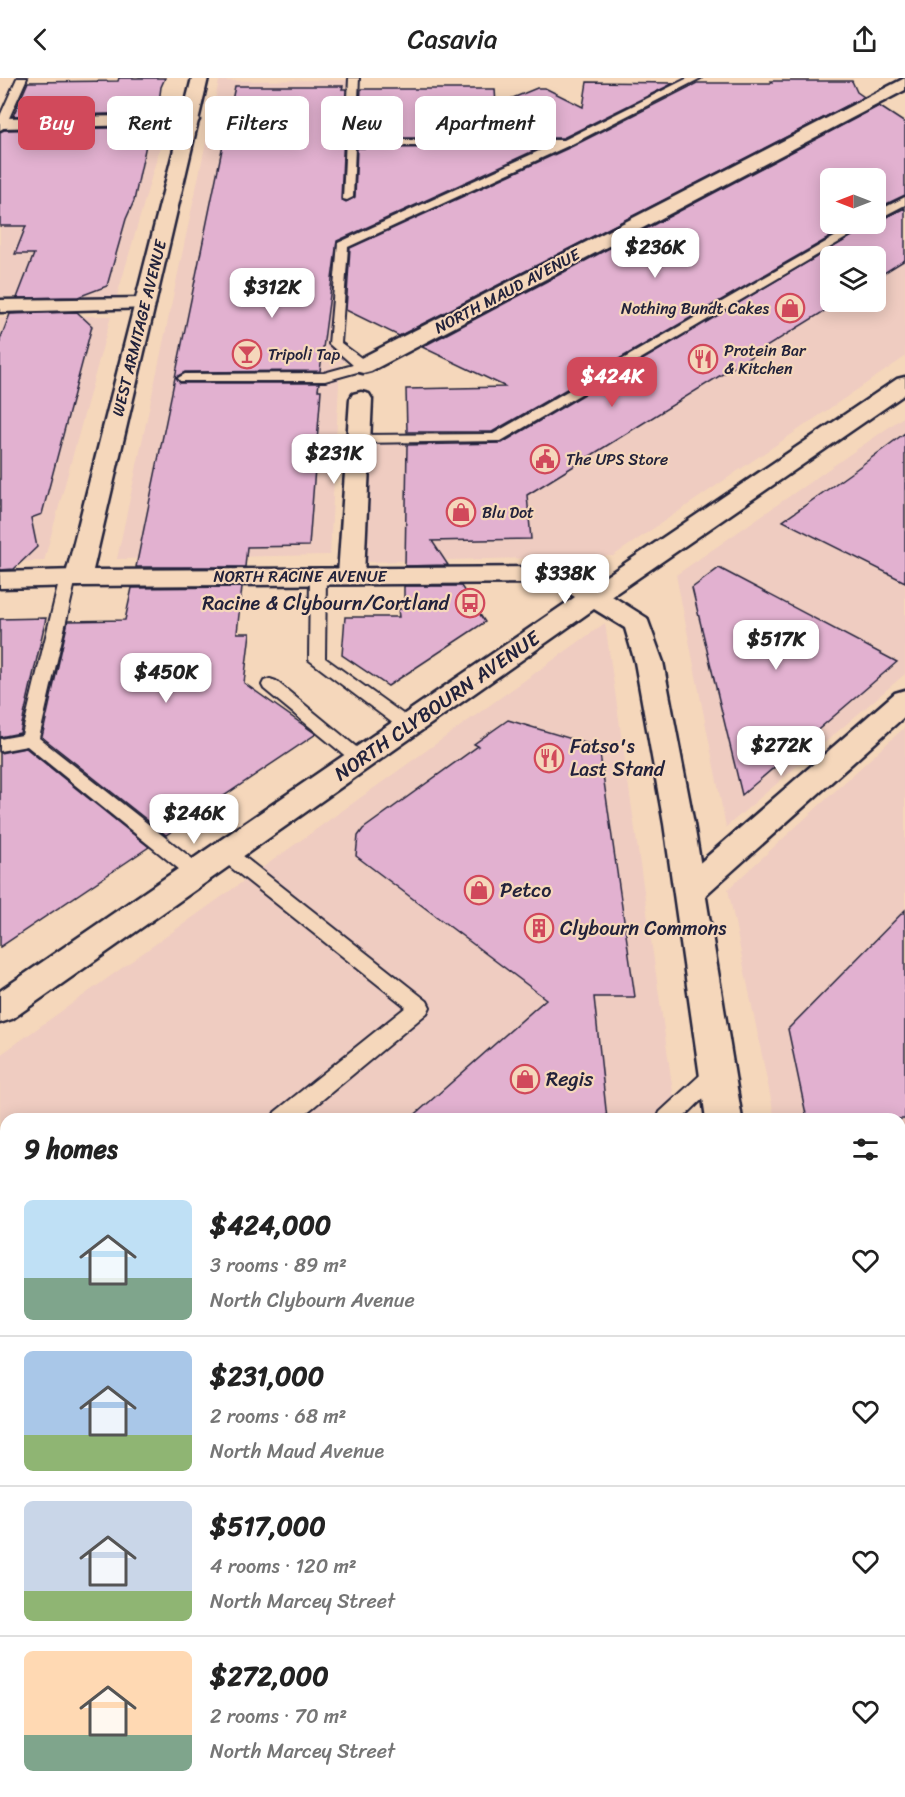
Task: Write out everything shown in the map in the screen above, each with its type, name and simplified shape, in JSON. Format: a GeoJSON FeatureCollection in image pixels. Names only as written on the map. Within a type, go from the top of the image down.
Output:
{"type":"FeatureCollection","features":[{"type":"Feature","properties":{"kind":"main road","name":"WEST ARMITAGE AVENUE"},"geometry":{"type":"LineString","coordinates":[[193,107],[200,78]]}},
{"type":"Feature","properties":{"kind":"main road","name":"NORTH MAUD AVENUE"},"geometry":{"type":"LineString","coordinates":[[363,366],[905,83]]}},
{"type":"Feature","properties":{"kind":"main road"},"geometry":{"type":"LineString","coordinates":[[1,124],[107,122]]}},
{"type":"Feature","properties":{"kind":"main road","name":"WEST ARMITAGE AVENUE"},"geometry":{"type":"LineString","coordinates":[[73,578],[183,150]]}},
{"type":"Feature","properties":{"kind":"main road"},"geometry":{"type":"LineString","coordinates":[[0,306],[145,304]]}},
{"type":"Feature","properties":{"kind":"main road","name":"NORTH CLYBOURN AVENUE"},"geometry":{"type":"LineString","coordinates":[[0,1009],[905,384]]}},
{"type":"Feature","properties":{"kind":"main road"},"geometry":{"type":"LineString","coordinates":[[351,575],[361,399]]}},
{"type":"Feature","properties":{"kind":"main road","name":"NORTH RACINE AVENUE"},"geometry":{"type":"LineString","coordinates":[[0,580],[351,575],[559,575],[637,624],[648,662],[690,890],[723,1113]]}},
{"type":"Feature","properties":{"kind":"main road"},"geometry":{"type":"LineString","coordinates":[[690,890],[905,700]]}},
{"type":"Feature","properties":{"kind":"lane"},"geometry":{"type":"LineString","coordinates":[[1,124],[22,78]]}},
{"type":"Feature","properties":{"kind":"lane"},"geometry":{"type":"LineString","coordinates":[[353,96],[354,78]]}},
{"type":"Feature","properties":{"kind":"lane"},"geometry":{"type":"LineString","coordinates":[[363,366],[335,344],[342,245],[567,142],[696,78]]}},
{"type":"Feature","properties":{"kind":"lane"},"geometry":{"type":"LineString","coordinates":[[403,143],[567,142]]}},
{"type":"Feature","properties":{"kind":"lane"},"geometry":{"type":"LineString","coordinates":[[347,197],[350,150]]}},
{"type":"Feature","properties":{"kind":"lane"},"geometry":{"type":"LineString","coordinates":[[886,211],[905,200]]}},
{"type":"Feature","properties":{"kind":"lane"},"geometry":{"type":"LineString","coordinates":[[358,438],[496,438],[847,234]]}},
{"type":"Feature","properties":{"kind":"lane"},"geometry":{"type":"LineString","coordinates":[[185,378],[324,377],[363,366]]}},
{"type":"Feature","properties":{"kind":"lane"},"geometry":{"type":"LineString","coordinates":[[318,576],[317,660],[408,726]]}},
{"type":"Feature","properties":{"kind":"lane"},"geometry":{"type":"LineString","coordinates":[[30,740],[73,578]]}},
{"type":"Feature","properties":{"kind":"lane"},"geometry":{"type":"LineString","coordinates":[[270,685],[360,759]]}},
{"type":"Feature","properties":{"kind":"lane"},"geometry":{"type":"LineString","coordinates":[[0,745],[30,740],[197,873]]}},
{"type":"Feature","properties":{"kind":"lane"},"geometry":{"type":"LineString","coordinates":[[226,853],[420,1007],[290,1113]]}},
{"type":"Feature","properties":{"kind":"lane"},"geometry":{"type":"LineString","coordinates":[[675,1113],[717,1072]]}},
{"type":"Feature","properties":{"kind":"shaded area"},"geometry":{"type":"Polygon","coordinates":[[[354,80],[353,96],[321,96],[321,150],[403,150],[403,143],[415,143],[415,150],[550,150],[342,245],[337,346],[351,357],[340,365],[330,555],[117,559],[205,147],[205,150],[309,150],[309,96],[216,96],[219,81],[354,80]]]}},
{"type":"Feature","properties":{"kind":"shaded area"},"geometry":{"type":"Polygon","coordinates":[[[95,130],[107,130],[107,150],[159,150],[117,296],[0,297],[0,131],[18,131],[18,150],[95,150],[95,130]]]}},
{"type":"Feature","properties":{"kind":"shaded area"},"geometry":{"type":"Polygon","coordinates":[[[556,142],[568,142],[556,147],[556,142]]]}},
{"type":"Feature","properties":{"kind":"shaded area"},"geometry":{"type":"Polygon","coordinates":[[[905,212],[905,357],[613,556],[366,562],[371,444],[512,442],[820,263],[820,312],[886,312],[886,246],[848,246],[868,234],[886,234],[886,223],[905,212]]]}},
{"type":"Feature","properties":{"kind":"shaded area"},"geometry":{"type":"Polygon","coordinates":[[[111,316],[44,561],[0,562],[0,317],[111,316]]]}},
{"type":"Feature","properties":{"kind":"shaded area"},"geometry":{"type":"Polygon","coordinates":[[[905,416],[905,674],[726,827],[676,575],[905,416]]]}},
{"type":"Feature","properties":{"kind":"shaded area","name":"Clybourn Commons"},"geometry":{"type":"Polygon","coordinates":[[[605,623],[675,1113],[0,1113],[0,1055],[605,623]]]}},
{"type":"Feature","properties":{"kind":"shaded area"},"geometry":{"type":"Polygon","coordinates":[[[905,727],[905,1113],[774,1113],[728,889],[905,727]]]}},
{"type":"Feature","properties":{"kind":"building"},"geometry":{"type":"Polygon","coordinates":[[[119,78],[165,78],[160,96],[107,96],[107,114],[95,114],[95,96],[22,96],[28,82],[118,81],[119,78]]]}},
{"type":"Feature","properties":{"kind":"building"},"geometry":{"type":"Polygon","coordinates":[[[771,81],[852,81],[857,92],[864,97],[399,336],[346,310],[350,248],[573,146],[697,83],[772,83],[771,81]]]}},
{"type":"Feature","properties":{"kind":"building"},"geometry":{"type":"Polygon","coordinates":[[[587,82],[674,83],[563,138],[556,138],[556,96],[518,96],[537,88],[545,88],[583,107],[587,82]]]}},
{"type":"Feature","properties":{"kind":"building"},"geometry":{"type":"Polygon","coordinates":[[[235,86],[343,86],[342,89],[346,89],[346,96],[321,96],[321,150],[343,150],[341,199],[346,202],[355,197],[357,150],[403,150],[403,148],[415,148],[415,150],[535,150],[337,241],[320,371],[185,372],[176,377],[180,383],[319,383],[318,390],[321,390],[309,546],[247,547],[245,567],[136,567],[222,150],[309,150],[309,96],[233,96],[235,86]]]}},
{"type":"Feature","properties":{"kind":"building"},"geometry":{"type":"Polygon","coordinates":[[[361,89],[495,89],[495,96],[415,96],[415,138],[403,138],[403,96],[361,96],[361,89]]]}},
{"type":"Feature","properties":{"kind":"building"},"geometry":{"type":"Polygon","coordinates":[[[18,105],[18,116],[13,116],[18,105]]]}},
{"type":"Feature","properties":{"kind":"building"},"geometry":{"type":"Polygon","coordinates":[[[879,106],[905,123],[905,195],[886,204],[886,168],[820,168],[820,234],[836,234],[492,432],[407,432],[406,389],[506,387],[422,347],[879,106]]]}},
{"type":"Feature","properties":{"kind":"building"},"geometry":{"type":"Polygon","coordinates":[[[95,128],[107,128],[107,150],[145,150],[134,201],[126,219],[107,286],[78,297],[17,298],[34,254],[15,254],[26,226],[0,226],[0,132],[18,130],[18,150],[95,150],[95,128]]]}},
{"type":"Feature","properties":{"kind":"building"},"geometry":{"type":"Polygon","coordinates":[[[905,208],[905,260],[886,272],[886,246],[835,246],[855,234],[886,234],[886,217],[905,208]]]}},
{"type":"Feature","properties":{"kind":"building"},"geometry":{"type":"Polygon","coordinates":[[[820,255],[820,312],[823,312],[527,495],[531,539],[432,541],[448,565],[405,566],[407,445],[502,443],[820,255]]]}},
{"type":"Feature","properties":{"kind":"building"},"geometry":{"type":"Polygon","coordinates":[[[77,312],[92,326],[42,514],[31,518],[37,547],[14,569],[0,570],[0,340],[10,314],[77,312]]]}},
{"type":"Feature","properties":{"kind":"building"},"geometry":{"type":"Polygon","coordinates":[[[905,433],[905,582],[783,521],[855,470],[905,433]]]}},
{"type":"Feature","properties":{"kind":"building"},"geometry":{"type":"Polygon","coordinates":[[[719,568],[897,662],[742,795],[692,588],[719,568]]]}},
{"type":"Feature","properties":{"kind":"building"},"geometry":{"type":"Polygon","coordinates":[[[404,586],[461,586],[485,622],[388,686],[342,655],[345,617],[399,617],[398,609],[404,609],[404,586]]]}},
{"type":"Feature","properties":{"kind":"building"},"geometry":{"type":"Polygon","coordinates":[[[242,587],[237,633],[250,633],[244,683],[316,734],[166,835],[42,737],[68,621],[125,620],[132,588],[242,587]]]}},
{"type":"Feature","properties":{"kind":"building"},"geometry":{"type":"Polygon","coordinates":[[[46,618],[20,733],[0,737],[0,619],[46,618]]]}},
{"type":"Feature","properties":{"kind":"building","name":"Clybourn Commons"},"geometry":{"type":"Polygon","coordinates":[[[508,720],[599,747],[635,997],[594,997],[606,1113],[417,1113],[546,999],[356,856],[358,836],[363,829],[478,746],[474,744],[508,720]]]}},
{"type":"Feature","properties":{"kind":"building"},"geometry":{"type":"Polygon","coordinates":[[[26,748],[149,847],[0,947],[0,753],[26,748]]]}},
{"type":"Feature","properties":{"kind":"building"},"geometry":{"type":"Polygon","coordinates":[[[905,910],[905,1113],[806,1113],[788,1029],[905,910]]]}},
{"type":"Feature","properties":{"kind":"place","name":"Nothing Bundt Cakes"},"geometry":{"type":"Point","coordinates":[790,308]}},
{"type":"Feature","properties":{"kind":"place","name":"Tripoli Tap"},"geometry":{"type":"Point","coordinates":[247,354]}},
{"type":"Feature","properties":{"kind":"place","name":"Protein Bar & Kitchen"},"geometry":{"type":"Point","coordinates":[703,359]}},
{"type":"Feature","properties":{"kind":"place","name":"The UPS Store"},"geometry":{"type":"Point","coordinates":[545,459]}},
{"type":"Feature","properties":{"kind":"place","name":"Blu Dot"},"geometry":{"type":"Point","coordinates":[461,512]}},
{"type":"Feature","properties":{"kind":"place","name":"Racine & Clybourn/Cortland"},"geometry":{"type":"Point","coordinates":[470,603]}},
{"type":"Feature","properties":{"kind":"place","name":"Fatso's Last Stand"},"geometry":{"type":"Point","coordinates":[549,758]}},
{"type":"Feature","properties":{"kind":"place","name":"Petco"},"geometry":{"type":"Point","coordinates":[479,890]}},
{"type":"Feature","properties":{"kind":"place","name":"Clybourn Commons"},"geometry":{"type":"Point","coordinates":[539,928]}},
{"type":"Feature","properties":{"kind":"place","name":"Regis"},"geometry":{"type":"Point","coordinates":[525,1079]}}]}
